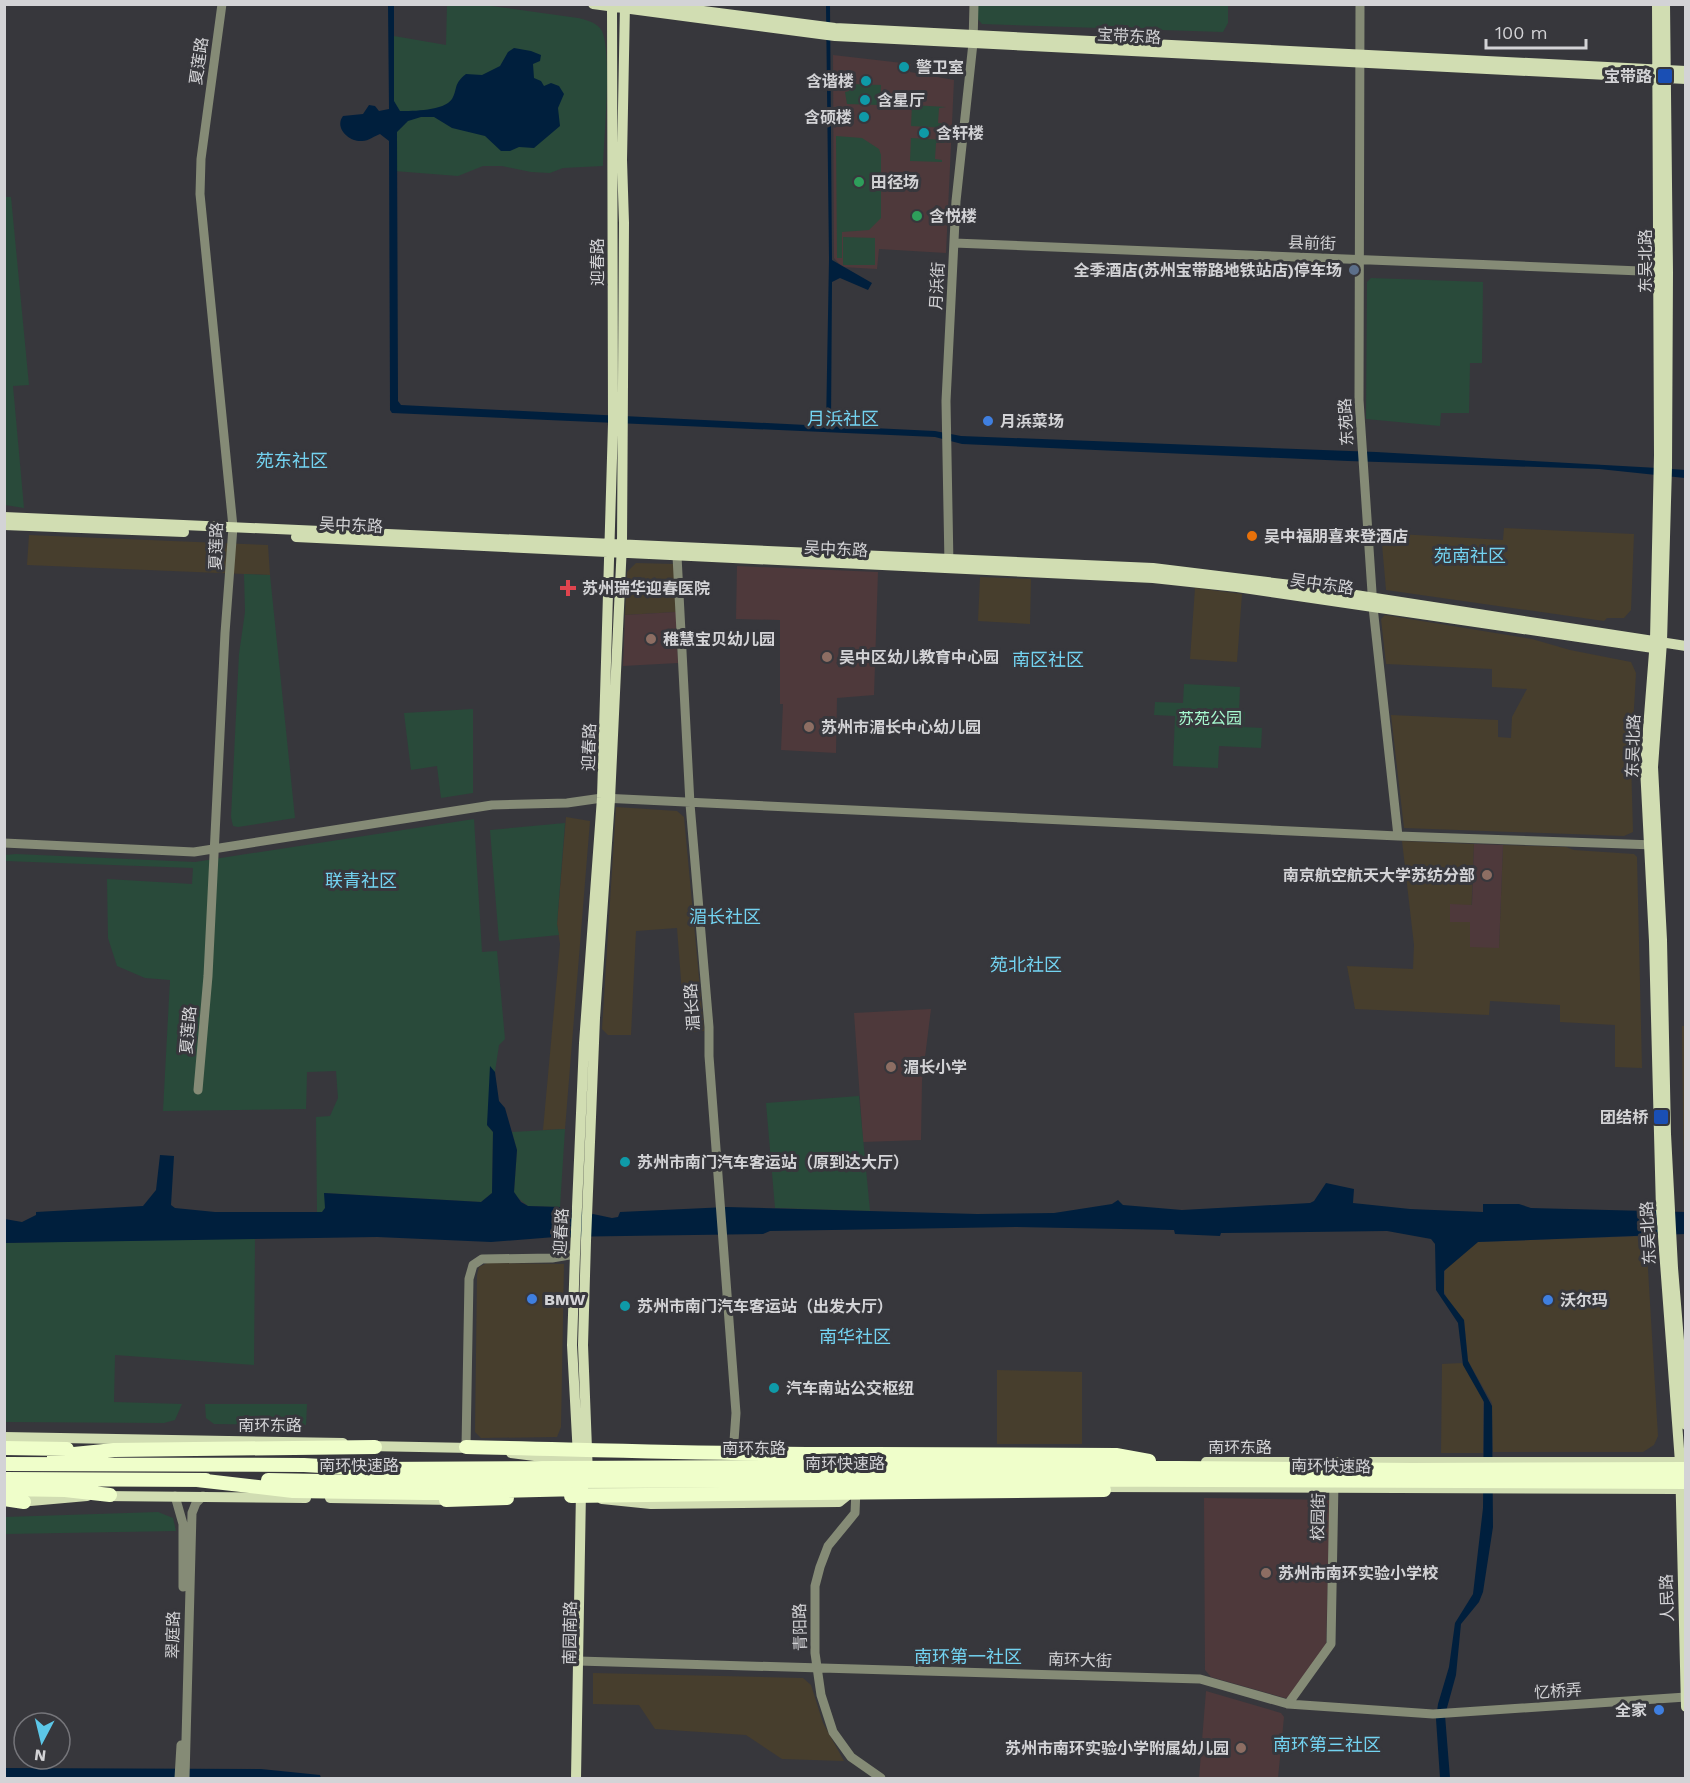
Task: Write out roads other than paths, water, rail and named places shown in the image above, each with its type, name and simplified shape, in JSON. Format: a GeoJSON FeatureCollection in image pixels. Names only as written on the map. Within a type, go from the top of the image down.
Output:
{"type":"FeatureCollection","features":[{"type":"Feature","properties":{"kind":"highway"},"geometry":{"type":"LineString","coordinates":[[4,1448],[114,1450],[375,1447]]}},
{"type":"Feature","properties":{"kind":"highway"},"geometry":{"type":"LineString","coordinates":[[466,1447],[582,1461],[687,1450],[733,1455],[1116,1455],[1189,1474]]}},
{"type":"Feature","properties":{"kind":"highway"},"geometry":{"type":"LineString","coordinates":[[23,1459],[114,1450]]}},
{"type":"Feature","properties":{"kind":"highway","name":"南环快速路"},"geometry":{"type":"LineString","coordinates":[[4,1459],[114,1465]]}},
{"type":"Feature","properties":{"kind":"highway","name":"南环快速路"},"geometry":{"type":"LineString","coordinates":[[4,1464],[304,1465],[375,1475]]}},
{"type":"Feature","properties":{"kind":"highway","name":"南环快速路"},"geometry":{"type":"LineString","coordinates":[[4,1479],[197,1480],[375,1475],[1189,1474],[1684,1465]]}},
{"type":"Feature","properties":{"kind":"highway","name":"南环快速路"},"geometry":{"type":"LineString","coordinates":[[1189,1474],[1683,1486]]}},
{"type":"Feature","properties":{"kind":"highway"},"geometry":{"type":"LineString","coordinates":[[197,1480],[293,1491],[424,1493],[489,1490],[722,1494],[1117,1490],[1189,1474]]}},
{"type":"Feature","properties":{"kind":"highway"},"geometry":{"type":"LineString","coordinates":[[4,1484],[254,1486]]}},
{"type":"Feature","properties":{"kind":"highway"},"geometry":{"type":"LineString","coordinates":[[4,1490],[65,1490],[110,1495]]}},
{"type":"Feature","properties":{"kind":"highway"},"geometry":{"type":"LineString","coordinates":[[446,1500],[584,1492]]}},
{"type":"Feature","properties":{"kind":"highway"},"geometry":{"type":"LineString","coordinates":[[4,1501],[24,1502]]}},
{"type":"Feature","properties":{"kind":"main road","name":"宝带东路"},"geometry":{"type":"LineString","coordinates":[[593,4],[830,32],[1662,73]]}},
{"type":"Feature","properties":{"kind":"main road","name":"宝带东路"},"geometry":{"type":"LineString","coordinates":[[649,4],[830,32]]}},
{"type":"Feature","properties":{"kind":"main road","name":"东吴北路"},"geometry":{"type":"LineString","coordinates":[[1657,4],[1662,73]]}},
{"type":"Feature","properties":{"kind":"main road","name":"东吴北路"},"geometry":{"type":"LineString","coordinates":[[1665,4],[1662,73],[1664,272],[1662,472],[1653,767],[1667,1238],[1684,1465],[1683,1486]]}},
{"type":"Feature","properties":{"kind":"main road","name":"迎春路"},"geometry":{"type":"LineString","coordinates":[[582,1461],[581,1240],[584,1043],[606,798],[621,548],[617,421],[612,6]]}},
{"type":"Feature","properties":{"kind":"main road","name":"迎春路"},"geometry":{"type":"LineString","coordinates":[[606,798],[609,548],[617,421],[624,223],[622,160],[625,7]]}},
{"type":"Feature","properties":{"kind":"main road"},"geometry":{"type":"LineString","coordinates":[[1662,73],[1686,71]]}},
{"type":"Feature","properties":{"kind":"main road"},"geometry":{"type":"LineString","coordinates":[[1662,73],[1686,79]]}},
{"type":"Feature","properties":{"kind":"main road","name":"吴中东路"},"geometry":{"type":"LineString","coordinates":[[4,517],[233,531],[949,564]]}},
{"type":"Feature","properties":{"kind":"main road","name":"吴中东路"},"geometry":{"type":"LineString","coordinates":[[4,525],[233,531]]}},
{"type":"Feature","properties":{"kind":"main road","name":"吴中东路"},"geometry":{"type":"LineString","coordinates":[[621,548],[677,556],[1170,570],[1658,645]]}},
{"type":"Feature","properties":{"kind":"main road"},"geometry":{"type":"LineString","coordinates":[[1658,645],[1686,646]]}},
{"type":"Feature","properties":{"kind":"main road"},"geometry":{"type":"LineString","coordinates":[[1658,645],[1686,653]]}},
{"type":"Feature","properties":{"kind":"main road","name":"东吴北路"},"geometry":{"type":"LineString","coordinates":[[1667,1238],[1686,1425]]}},
{"type":"Feature","properties":{"kind":"main road","name":"迎春路"},"geometry":{"type":"LineString","coordinates":[[581,1240],[574,1254],[572,1345],[584,1492]]}},
{"type":"Feature","properties":{"kind":"main road","name":"南环东路"},"geometry":{"type":"LineString","coordinates":[[4,1437],[327,1440],[375,1447],[466,1447],[582,1461],[1496,1462],[1684,1465]]}},
{"type":"Feature","properties":{"kind":"main road"},"geometry":{"type":"LineString","coordinates":[[733,1455],[761,1452],[964,1450],[982,1462]]}},
{"type":"Feature","properties":{"kind":"main road"},"geometry":{"type":"LineString","coordinates":[[489,1490],[490,1451]]}},
{"type":"Feature","properties":{"kind":"main road"},"geometry":{"type":"LineString","coordinates":[[490,1471],[582,1461]]}},
{"type":"Feature","properties":{"kind":"main road"},"geometry":{"type":"LineString","coordinates":[[584,1492],[856,1487],[1497,1490],[1683,1486]]}},
{"type":"Feature","properties":{"kind":"main road","name":"人民路"},"geometry":{"type":"LineString","coordinates":[[1683,1486],[1686,1707]]}},
{"type":"Feature","properties":{"kind":"main road"},"geometry":{"type":"LineString","coordinates":[[584,1492],[620,1503],[839,1502],[856,1487]]}},
{"type":"Feature","properties":{"kind":"main road","name":"南园南路"},"geometry":{"type":"LineString","coordinates":[[579,1777],[584,1492]]}},
{"type":"Feature","properties":{"kind":"main road"},"geometry":{"type":"LineString","coordinates":[[24,1502],[110,1495],[446,1500]]}},
{"type":"Feature","properties":{"kind":"street","name":"夏莲路"},"geometry":{"type":"LineString","coordinates":[[198,1090],[208,976],[225,633],[233,531],[200,194],[201,159],[222,4]]}},
{"type":"Feature","properties":{"kind":"street","name":"月浜街"},"geometry":{"type":"LineString","coordinates":[[949,564],[947,430],[954,243],[956,201],[973,39],[974,4]]}},
{"type":"Feature","properties":{"kind":"street","name":"东苑路"},"geometry":{"type":"LineString","coordinates":[[1360,4],[1359,400],[1373,602],[1398,836]]}},
{"type":"Feature","properties":{"kind":"street","name":"县前街"},"geometry":{"type":"LineString","coordinates":[[954,243],[1664,272]]}},
{"type":"Feature","properties":{"kind":"street","name":"湄长路"},"geometry":{"type":"LineString","coordinates":[[677,556],[690,804],[709,1027],[722,1240],[736,1413],[733,1455]]}},
{"type":"Feature","properties":{"kind":"street"},"geometry":{"type":"LineString","coordinates":[[4,843],[194,852],[492,806],[567,803],[606,798],[690,804],[1398,836],[1654,845]]}},
{"type":"Feature","properties":{"kind":"street"},"geometry":{"type":"LineString","coordinates":[[466,1447],[469,1279],[473,1265],[479,1259],[487,1258],[552,1258],[574,1254]]}},
{"type":"Feature","properties":{"kind":"street","name":"校园街"},"geometry":{"type":"LineString","coordinates":[[1288,1704],[1330,1644],[1335,1462]]}},
{"type":"Feature","properties":{"kind":"street","name":"青阳路"},"geometry":{"type":"LineString","coordinates":[[857,1463],[855,1513],[828,1546],[815,1587],[814,1634],[821,1695],[833,1732],[851,1757],[881,1779]]}},
{"type":"Feature","properties":{"kind":"street","name":"翠庭路"},"geometry":{"type":"LineString","coordinates":[[175,1496],[183,1524],[183,1764],[185,1779]]}},
{"type":"Feature","properties":{"kind":"street","name":"翠庭路"},"geometry":{"type":"LineString","coordinates":[[179,1779],[183,1764],[192,1513],[196,1503],[203,1496]]}},
{"type":"Feature","properties":{"kind":"street","name":"南环大街"},"geometry":{"type":"LineString","coordinates":[[581,1661],[1200,1679],[1288,1704],[1433,1714]]}},
{"type":"Feature","properties":{"kind":"street","name":"忆桥弄"},"geometry":{"type":"LineString","coordinates":[[1433,1714],[1685,1697]]}},
{"type":"Feature","properties":{"kind":"water"},"geometry":{"type":"Polygon","coordinates":[[[388,5],[394,5],[394,101],[400,111],[428,110],[448,103],[459,81],[466,74],[482,75],[500,66],[508,52],[514,48],[541,55],[540,61],[533,64],[534,78],[541,81],[544,86],[551,83],[559,86],[564,94],[558,108],[560,126],[534,148],[519,147],[510,151],[501,151],[485,136],[452,128],[434,117],[421,117],[408,121],[397,132],[398,401],[401,405],[826,426],[829,259],[826,5],[830,5],[832,260],[872,283],[868,290],[840,278],[832,282],[831,426],[935,431],[961,436],[1376,452],[1658,468],[1685,470],[1685,478],[1599,469],[1348,461],[962,444],[935,437],[392,413],[390,410],[389,141],[380,134],[365,141],[357,141],[348,137],[340,125],[343,116],[363,114],[369,105],[375,106],[379,111],[389,109],[388,5]]]}},
{"type":"Feature","properties":{"kind":"water"},"geometry":{"type":"Polygon","coordinates":[[[490,1066],[495,1072],[499,1101],[505,1108],[517,1150],[514,1192],[521,1202],[528,1206],[560,1207],[612,1218],[618,1217],[620,1212],[727,1207],[977,1214],[1054,1213],[1112,1204],[1118,1200],[1123,1205],[1182,1210],[1310,1203],[1314,1201],[1326,1183],[1354,1189],[1353,1203],[1410,1209],[1483,1212],[1483,1204],[1519,1204],[1531,1208],[1686,1212],[1685,1234],[1478,1242],[1444,1271],[1444,1294],[1464,1320],[1468,1361],[1492,1406],[1493,1527],[1483,1592],[1479,1602],[1461,1624],[1456,1675],[1445,1715],[1450,1778],[1440,1778],[1436,1719],[1438,1704],[1449,1667],[1455,1623],[1473,1594],[1483,1508],[1484,1402],[1463,1365],[1458,1323],[1436,1290],[1435,1244],[1431,1239],[1387,1231],[1221,1233],[1220,1236],[1175,1234],[1174,1230],[1015,1227],[555,1237],[491,1242],[377,1237],[5,1243],[5,1219],[22,1222],[36,1215],[36,1212],[143,1206],[156,1190],[160,1155],[174,1156],[171,1205],[175,1208],[215,1212],[322,1212],[325,1208],[324,1193],[481,1202],[492,1193],[493,1132],[487,1125],[490,1066]]]}},
{"type":"Feature","properties":{"kind":"water"},"geometry":{"type":"Polygon","coordinates":[[[5,1768],[12,1768],[12,1771],[72,1771],[72,1768],[261,1769],[320,1775],[321,1778],[5,1778],[5,1768]]]}},
{"type":"Feature","properties":{"kind":"place","name":"警卫室"},"geometry":{"type":"Point","coordinates":[904,67]}},
{"type":"Feature","properties":{"kind":"place","name":"宝带路"},"geometry":{"type":"Point","coordinates":[1665,76]}},
{"type":"Feature","properties":{"kind":"place","name":"含谐楼"},"geometry":{"type":"Point","coordinates":[866,81]}},
{"type":"Feature","properties":{"kind":"place","name":"含星厅"},"geometry":{"type":"Point","coordinates":[865,100]}},
{"type":"Feature","properties":{"kind":"place","name":"含硕楼"},"geometry":{"type":"Point","coordinates":[864,117]}},
{"type":"Feature","properties":{"kind":"place","name":"含轩楼"},"geometry":{"type":"Point","coordinates":[924,133]}},
{"type":"Feature","properties":{"kind":"place","name":"田径场"},"geometry":{"type":"Point","coordinates":[859,182]}},
{"type":"Feature","properties":{"kind":"place","name":"含悦楼"},"geometry":{"type":"Point","coordinates":[917,216]}},
{"type":"Feature","properties":{"kind":"place","name":"全季酒店(苏州宝带路地铁站店)停车场"},"geometry":{"type":"Point","coordinates":[1354,270]}},
{"type":"Feature","properties":{"kind":"place","name":"月浜菜场"},"geometry":{"type":"Point","coordinates":[988,421]}},
{"type":"Feature","properties":{"kind":"place","name":"吴中福朋喜来登酒店"},"geometry":{"type":"Point","coordinates":[1252,536]}},
{"type":"Feature","properties":{"kind":"place","name":"苏州瑞华迎春医院"},"geometry":{"type":"Point","coordinates":[568,588]}},
{"type":"Feature","properties":{"kind":"place","name":"稚慧宝贝幼儿园"},"geometry":{"type":"Point","coordinates":[651,639]}},
{"type":"Feature","properties":{"kind":"place","name":"吴中区幼儿教育中心园"},"geometry":{"type":"Point","coordinates":[827,657]}},
{"type":"Feature","properties":{"kind":"place","name":"苏州市湄长中心幼儿园"},"geometry":{"type":"Point","coordinates":[809,727]}},
{"type":"Feature","properties":{"kind":"place","name":"南京航空航天大学苏纺分部"},"geometry":{"type":"Point","coordinates":[1487,875]}},
{"type":"Feature","properties":{"kind":"place","name":"湄长小学"},"geometry":{"type":"Point","coordinates":[891,1067]}},
{"type":"Feature","properties":{"kind":"place","name":"团结桥"},"geometry":{"type":"Point","coordinates":[1661,1117]}},
{"type":"Feature","properties":{"kind":"place","name":"苏州市南门汽车客运站（原到达大厅）"},"geometry":{"type":"Point","coordinates":[625,1162]}},
{"type":"Feature","properties":{"kind":"place","name":"BMW"},"geometry":{"type":"Point","coordinates":[532,1299]}},
{"type":"Feature","properties":{"kind":"place","name":"沃尔玛"},"geometry":{"type":"Point","coordinates":[1548,1300]}},
{"type":"Feature","properties":{"kind":"place","name":"苏州市南门汽车客运站（出发大厅）"},"geometry":{"type":"Point","coordinates":[625,1306]}},
{"type":"Feature","properties":{"kind":"place","name":"汽车南站公交枢纽"},"geometry":{"type":"Point","coordinates":[774,1388]}},
{"type":"Feature","properties":{"kind":"place","name":"苏州市南环实验小学校"},"geometry":{"type":"Point","coordinates":[1266,1573]}},
{"type":"Feature","properties":{"kind":"place","name":"全家"},"geometry":{"type":"Point","coordinates":[1659,1710]}},
{"type":"Feature","properties":{"kind":"place","name":"苏州市南环实验小学附属幼儿园"},"geometry":{"type":"Point","coordinates":[1241,1748]}},
{"type":"Feature","properties":{"kind":"district","name":"月浜社区"},"geometry":{"type":"Point","coordinates":[843,418]}},
{"type":"Feature","properties":{"kind":"district","name":"苑东社区"},"geometry":{"type":"Point","coordinates":[292,460]}},
{"type":"Feature","properties":{"kind":"district","name":"苑南社区"},"geometry":{"type":"Point","coordinates":[1470,555]}},
{"type":"Feature","properties":{"kind":"district","name":"南区社区"},"geometry":{"type":"Point","coordinates":[1048,659]}},
{"type":"Feature","properties":{"kind":"district","name":"联青社区"},"geometry":{"type":"Point","coordinates":[361,880]}},
{"type":"Feature","properties":{"kind":"district","name":"湄长社区"},"geometry":{"type":"Point","coordinates":[725,916]}},
{"type":"Feature","properties":{"kind":"district","name":"苑北社区"},"geometry":{"type":"Point","coordinates":[1026,964]}},
{"type":"Feature","properties":{"kind":"district","name":"南华社区"},"geometry":{"type":"Point","coordinates":[855,1336]}},
{"type":"Feature","properties":{"kind":"district","name":"南环第一社区"},"geometry":{"type":"Point","coordinates":[968,1656]}},
{"type":"Feature","properties":{"kind":"district","name":"南环第三社区"},"geometry":{"type":"Point","coordinates":[1327,1744]}},
{"type":"Feature","properties":{"kind":"park label","name":"苏苑公园"},"geometry":{"type":"Point","coordinates":[1210,718]}}]}
